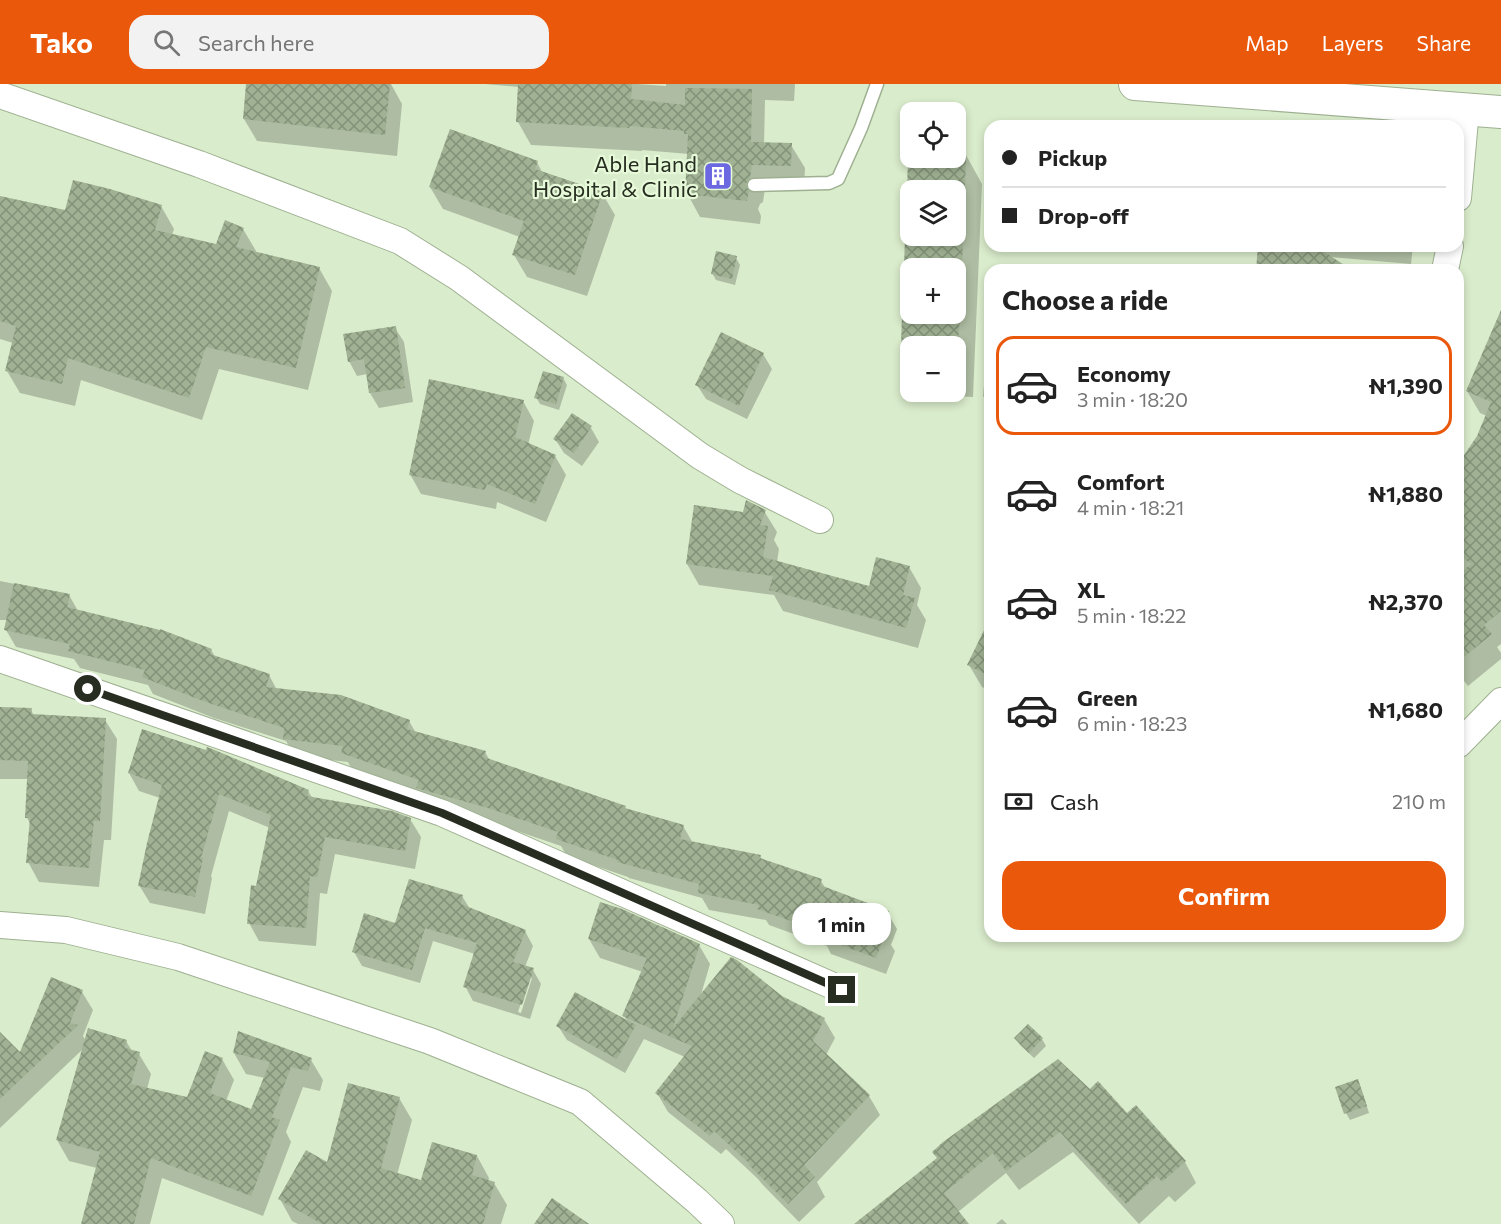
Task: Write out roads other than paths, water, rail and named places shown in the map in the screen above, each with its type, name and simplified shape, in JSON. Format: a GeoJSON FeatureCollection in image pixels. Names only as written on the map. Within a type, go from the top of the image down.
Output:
{"type":"FeatureCollection","features":[{"type":"Feature","properties":{"kind":"street"},"geometry":{"type":"LineString","coordinates":[[1135,84],[1346,96],[1501,112]]}},
{"type":"Feature","properties":{"kind":"street"},"geometry":{"type":"LineString","coordinates":[[0,95],[199,164],[400,241],[459,278],[700,456],[740,480],[820,520]]}},
{"type":"Feature","properties":{"kind":"street"},"geometry":{"type":"LineString","coordinates":[[1464,131],[1466,109]]}},
{"type":"Feature","properties":{"kind":"street"},"geometry":{"type":"LineString","coordinates":[[0,658],[442,813],[842,990]]}},
{"type":"Feature","properties":{"kind":"street"},"geometry":{"type":"LineString","coordinates":[[1464,739],[1501,701]]}},
{"type":"Feature","properties":{"kind":"street"},"geometry":{"type":"LineString","coordinates":[[0,925],[66,930],[178,957],[430,1041],[580,1102],[721,1224]]}},
{"type":"Feature","properties":{"kind":"lane"},"geometry":{"type":"LineString","coordinates":[[754,185],[829,183],[838,179],[861,128],[877,84]]}},
{"type":"Feature","properties":{"kind":"place","name":"Able Hand Hospital & Clinic"},"geometry":{"type":"Point","coordinates":[718,176]}}]}
